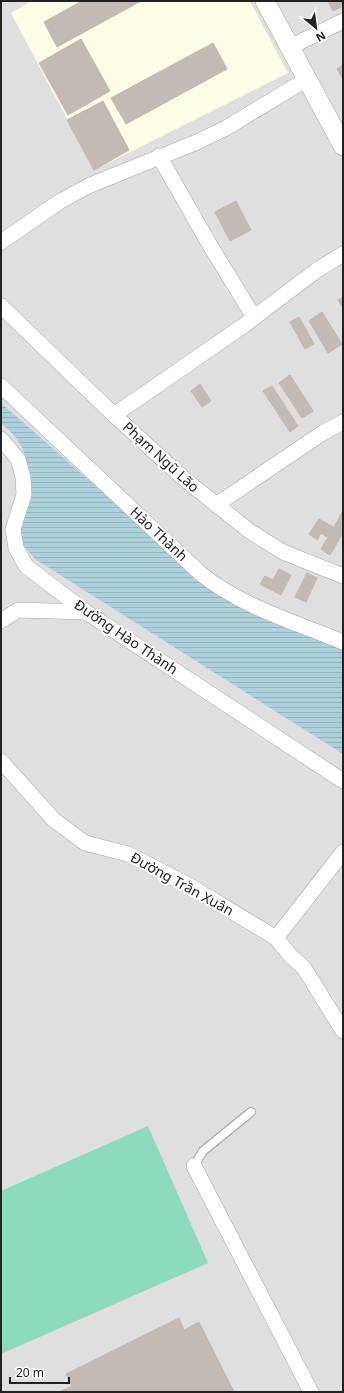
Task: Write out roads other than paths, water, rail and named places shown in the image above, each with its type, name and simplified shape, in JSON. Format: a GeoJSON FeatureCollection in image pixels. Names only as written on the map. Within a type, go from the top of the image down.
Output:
{"type":"FeatureCollection","features":[{"type":"Feature","properties":{"kind":"street"},"geometry":{"type":"LineString","coordinates":[[266,1],[343,146]]}},
{"type":"Feature","properties":{"kind":"street"},"geometry":{"type":"LineString","coordinates":[[290,47],[343,21]]}},
{"type":"Feature","properties":{"kind":"street"},"geometry":{"type":"LineString","coordinates":[[1,242],[59,202],[88,186],[196,142],[226,128],[307,79]]}},
{"type":"Feature","properties":{"kind":"street"},"geometry":{"type":"LineString","coordinates":[[159,156],[211,247],[254,317]]}},
{"type":"Feature","properties":{"kind":"street"},"geometry":{"type":"LineString","coordinates":[[114,415],[254,317],[317,270],[343,254]]}},
{"type":"Feature","properties":{"kind":"street","name":"Phạm Ngũ Lão"},"geometry":{"type":"LineString","coordinates":[[1,306],[114,415],[182,477],[216,505],[248,530],[284,552],[343,576]]}},
{"type":"Feature","properties":{"kind":"street","name":"Hào Thành"},"geometry":{"type":"LineString","coordinates":[[1,386],[201,574],[216,586],[252,606],[343,642]]}},
{"type":"Feature","properties":{"kind":"street"},"geometry":{"type":"LineString","coordinates":[[216,505],[324,432],[343,422]]}},
{"type":"Feature","properties":{"kind":"street","name":"Đường Hào Thành"},"geometry":{"type":"LineString","coordinates":[[1,439],[18,459],[23,477],[24,495],[13,529],[16,548],[26,566],[86,612],[343,781]]}},
{"type":"Feature","properties":{"kind":"street"},"geometry":{"type":"LineString","coordinates":[[1,621],[18,610],[86,612]]}},
{"type":"Feature","properties":{"kind":"street","name":"Đường Trần Xuân"},"geometry":{"type":"LineString","coordinates":[[1,761],[54,820],[85,843],[128,854],[190,886],[276,938],[289,954],[304,968],[343,1031]]}},
{"type":"Feature","properties":{"kind":"street"},"geometry":{"type":"LineString","coordinates":[[276,938],[343,852]]}},
{"type":"Feature","properties":{"kind":"street"},"geometry":{"type":"LineString","coordinates":[[194,1166],[311,1392]]}},
{"type":"Feature","properties":{"kind":"lane"},"geometry":{"type":"LineString","coordinates":[[194,1166],[203,1151],[251,1112]]}},
{"type":"Feature","properties":{"kind":"water"},"geometry":{"type":"Polygon","coordinates":[[[1,403],[224,599],[256,614],[343,649],[343,754],[35,559],[19,539],[16,530],[16,520],[26,479],[26,460],[24,451],[19,442],[1,423],[1,403]]]}}]}
